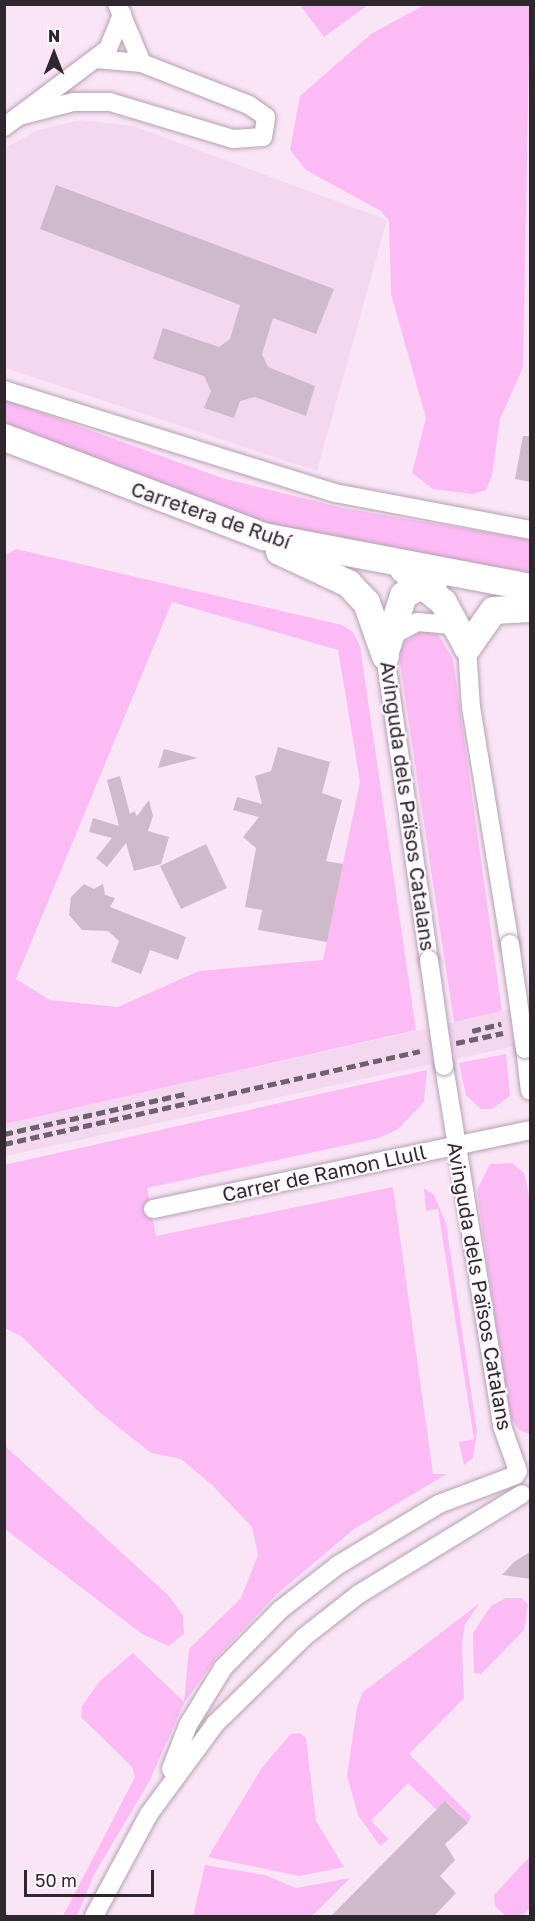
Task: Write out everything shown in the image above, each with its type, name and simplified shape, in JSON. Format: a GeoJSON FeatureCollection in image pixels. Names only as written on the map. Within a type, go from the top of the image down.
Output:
{"type":"FeatureCollection","features":[{"type":"Feature","properties":{"kind":"main road","name":"Carretera de Rubí"},"geometry":{"type":"LineString","coordinates":[[4,437],[263,536],[394,565],[434,577],[531,587]]}},
{"type":"Feature","properties":{"kind":"main road"},"geometry":{"type":"LineString","coordinates":[[263,536],[290,557],[348,583],[366,602],[385,656]]}},
{"type":"Feature","properties":{"kind":"main road"},"geometry":{"type":"LineString","coordinates":[[385,656],[393,615],[403,595],[434,577],[468,647]]}},
{"type":"Feature","properties":{"kind":"main road"},"geometry":{"type":"LineString","coordinates":[[468,647],[493,610],[531,608]]}},
{"type":"Feature","properties":{"kind":"street"},"geometry":{"type":"LineString","coordinates":[[12,122],[95,59],[113,41],[119,9]]}},
{"type":"Feature","properties":{"kind":"street"},"geometry":{"type":"LineString","coordinates":[[119,9],[142,63]]}},
{"type":"Feature","properties":{"kind":"street"},"geometry":{"type":"LineString","coordinates":[[12,122],[73,102],[110,102],[234,139],[264,137],[266,117],[249,105],[142,63],[95,59]]}},
{"type":"Feature","properties":{"kind":"street"},"geometry":{"type":"LineString","coordinates":[[4,390],[335,493],[531,530]]}},
{"type":"Feature","properties":{"kind":"street","name":"Avinguda dels Països Catalans"},"geometry":{"type":"LineString","coordinates":[[468,647],[449,625],[417,622],[393,635],[385,656],[456,1146],[502,1426],[517,1473],[514,1485],[526,1496]]}},
{"type":"Feature","properties":{"kind":"street"},"geometry":{"type":"LineString","coordinates":[[468,647],[471,707],[510,944],[531,1091]]}},
{"type":"Feature","properties":{"kind":"street","name":"Carrer de Ramon Llull"},"geometry":{"type":"LineString","coordinates":[[153,1209],[531,1130]]}},
{"type":"Feature","properties":{"kind":"street"},"geometry":{"type":"LineString","coordinates":[[94,1917],[149,1814],[209,1689],[280,1610],[338,1565],[439,1504],[517,1473],[531,1457]]}},
{"type":"Feature","properties":{"kind":"street"},"geometry":{"type":"LineString","coordinates":[[149,1814],[209,1731],[304,1637],[359,1594],[526,1496]]}},
{"type":"Feature","properties":{"kind":"shaded area"},"geometry":{"type":"Polygon","coordinates":[[[300,5],[368,5],[324,37],[300,5]]]}},
{"type":"Feature","properties":{"kind":"shaded area"},"geometry":{"type":"Polygon","coordinates":[[[424,5],[530,5],[523,367],[500,419],[492,476],[486,490],[472,494],[433,489],[412,473],[426,418],[391,294],[389,221],[381,211],[306,170],[290,150],[300,96],[371,34],[424,5]]]}},
{"type":"Feature","properties":{"kind":"shaded area"},"geometry":{"type":"Polygon","coordinates":[[[81,120],[133,126],[387,220],[317,471],[5,368],[5,148],[38,130],[81,120]]]}},
{"type":"Feature","properties":{"kind":"shaded area"},"geometry":{"type":"Polygon","coordinates":[[[4,399],[222,478],[343,508],[530,540],[530,572],[339,544],[199,502],[5,428],[4,399]]]}},
{"type":"Feature","properties":{"kind":"shaded area"},"geometry":{"type":"Polygon","coordinates":[[[16,549],[342,625],[353,632],[360,646],[416,1030],[5,1124],[4,556],[16,549]],[[172,602],[16,979],[50,1000],[118,1007],[199,971],[323,960],[360,782],[338,650],[172,602]]]}},
{"type":"Feature","properties":{"kind":"shaded area"},"geometry":{"type":"Polygon","coordinates":[[[423,630],[438,634],[453,659],[502,1011],[454,1022],[400,664],[402,644],[423,630]]]}},
{"type":"Feature","properties":{"kind":"shaded area"},"geometry":{"type":"Polygon","coordinates":[[[530,1005],[530,1043],[5,1156],[4,1124],[530,1005]]]}},
{"type":"Feature","properties":{"kind":"shaded area"},"geometry":{"type":"Polygon","coordinates":[[[506,1054],[510,1096],[492,1109],[481,1109],[466,1095],[459,1063],[506,1054]]]}},
{"type":"Feature","properties":{"kind":"shaded area"},"geometry":{"type":"Polygon","coordinates":[[[427,1070],[424,1102],[398,1129],[379,1138],[147,1188],[156,1236],[393,1187],[433,1474],[447,1474],[354,1529],[276,1595],[217,1657],[184,1703],[150,1780],[94,1875],[77,1916],[63,1916],[135,1777],[132,1767],[81,1717],[82,1706],[100,1681],[133,1653],[184,1702],[189,1649],[241,1598],[258,1555],[252,1527],[212,1485],[181,1459],[151,1453],[98,1411],[22,1337],[5,1328],[4,1165],[427,1070]]]}},
{"type":"Feature","properties":{"kind":"shaded area"},"geometry":{"type":"Polygon","coordinates":[[[512,1163],[524,1173],[530,1200],[530,1434],[519,1430],[509,1414],[477,1190],[490,1164],[512,1163]]]}},
{"type":"Feature","properties":{"kind":"shaded area"},"geometry":{"type":"Polygon","coordinates":[[[424,1188],[434,1195],[446,1223],[477,1431],[473,1458],[464,1465],[459,1442],[474,1439],[438,1209],[426,1211],[424,1188]]]}},
{"type":"Feature","properties":{"kind":"shaded area"},"geometry":{"type":"Polygon","coordinates":[[[4,1445],[169,1596],[183,1615],[184,1634],[169,1646],[142,1634],[5,1529],[4,1445]]]}},
{"type":"Feature","properties":{"kind":"shaded area"},"geometry":{"type":"Polygon","coordinates":[[[506,1598],[521,1598],[528,1604],[524,1630],[481,1674],[474,1673],[473,1633],[491,1606],[506,1598]]]}},
{"type":"Feature","properties":{"kind":"shaded area"},"geometry":{"type":"Polygon","coordinates":[[[480,1603],[465,1624],[462,1643],[464,1698],[409,1754],[471,1816],[468,1823],[446,1801],[437,1810],[408,1783],[371,1821],[389,1839],[380,1846],[358,1815],[347,1776],[357,1707],[363,1692],[480,1603]]]}},
{"type":"Feature","properties":{"kind":"shaded area"},"geometry":{"type":"Polygon","coordinates":[[[300,1733],[306,1738],[316,1821],[344,1867],[299,1876],[208,1857],[263,1766],[291,1734],[300,1733]]]}},
{"type":"Feature","properties":{"kind":"shaded area"},"geometry":{"type":"Polygon","coordinates":[[[530,1856],[530,1908],[522,1916],[506,1916],[495,1906],[494,1895],[530,1856]]]}},
{"type":"Feature","properties":{"kind":"shaded area"},"geometry":{"type":"Polygon","coordinates":[[[205,1865],[265,1875],[296,1888],[350,1878],[312,1916],[193,1916],[205,1865]]]}},
{"type":"Feature","properties":{"kind":"building"},"geometry":{"type":"Polygon","coordinates":[[[56,185],[334,289],[316,334],[273,318],[262,354],[268,367],[315,386],[306,416],[255,397],[240,401],[234,418],[204,408],[211,391],[204,376],[153,359],[163,328],[219,347],[230,339],[240,305],[40,229],[56,185]]]}},
{"type":"Feature","properties":{"kind":"building"},"geometry":{"type":"Polygon","coordinates":[[[523,436],[531,436],[531,482],[515,479],[523,436]]]}},
{"type":"Feature","properties":{"kind":"building"},"geometry":{"type":"Polygon","coordinates":[[[278,747],[330,762],[322,793],[342,800],[326,861],[343,864],[327,942],[258,930],[262,910],[245,907],[256,848],[243,837],[259,817],[233,810],[237,797],[262,804],[255,776],[271,771],[278,747]]]}},
{"type":"Feature","properties":{"kind":"building"},"geometry":{"type":"Polygon","coordinates":[[[164,749],[198,758],[158,768],[164,749]]]}},
{"type":"Feature","properties":{"kind":"building"},"geometry":{"type":"Polygon","coordinates":[[[120,776],[130,814],[134,811],[137,816],[149,800],[153,816],[148,831],[169,837],[161,864],[134,871],[126,843],[107,867],[96,858],[112,838],[89,832],[93,818],[119,826],[107,780],[120,776]]]}},
{"type":"Feature","properties":{"kind":"building"},"geometry":{"type":"Polygon","coordinates":[[[206,844],[227,888],[181,909],[160,866],[206,844]]]}},
{"type":"Feature","properties":{"kind":"building"},"geometry":{"type":"Polygon","coordinates":[[[84,884],[94,889],[103,884],[105,895],[115,898],[110,907],[186,937],[178,960],[150,950],[141,974],[111,962],[119,941],[108,931],[82,930],[69,915],[71,897],[84,884]]]}},
{"type":"Feature","properties":{"kind":"building"},"geometry":{"type":"Polygon","coordinates":[[[531,1551],[531,1579],[502,1575],[514,1562],[531,1551]]]}},
{"type":"Feature","properties":{"kind":"building"},"geometry":{"type":"Polygon","coordinates":[[[445,1801],[468,1823],[445,1844],[455,1860],[440,1876],[456,1893],[433,1917],[330,1917],[445,1801]]]}},
{"type":"Feature","properties":{"kind":"railway"},"geometry":{"type":"LineString","coordinates":[[472,1031],[501,1024]]}},
{"type":"Feature","properties":{"kind":"railway"},"geometry":{"type":"LineString","coordinates":[[456,1043],[503,1033]]}},
{"type":"Feature","properties":{"kind":"railway"},"geometry":{"type":"LineString","coordinates":[[4,1144],[420,1051]]}},
{"type":"Feature","properties":{"kind":"railway"},"geometry":{"type":"LineString","coordinates":[[4,1134],[185,1094]]}}]}
